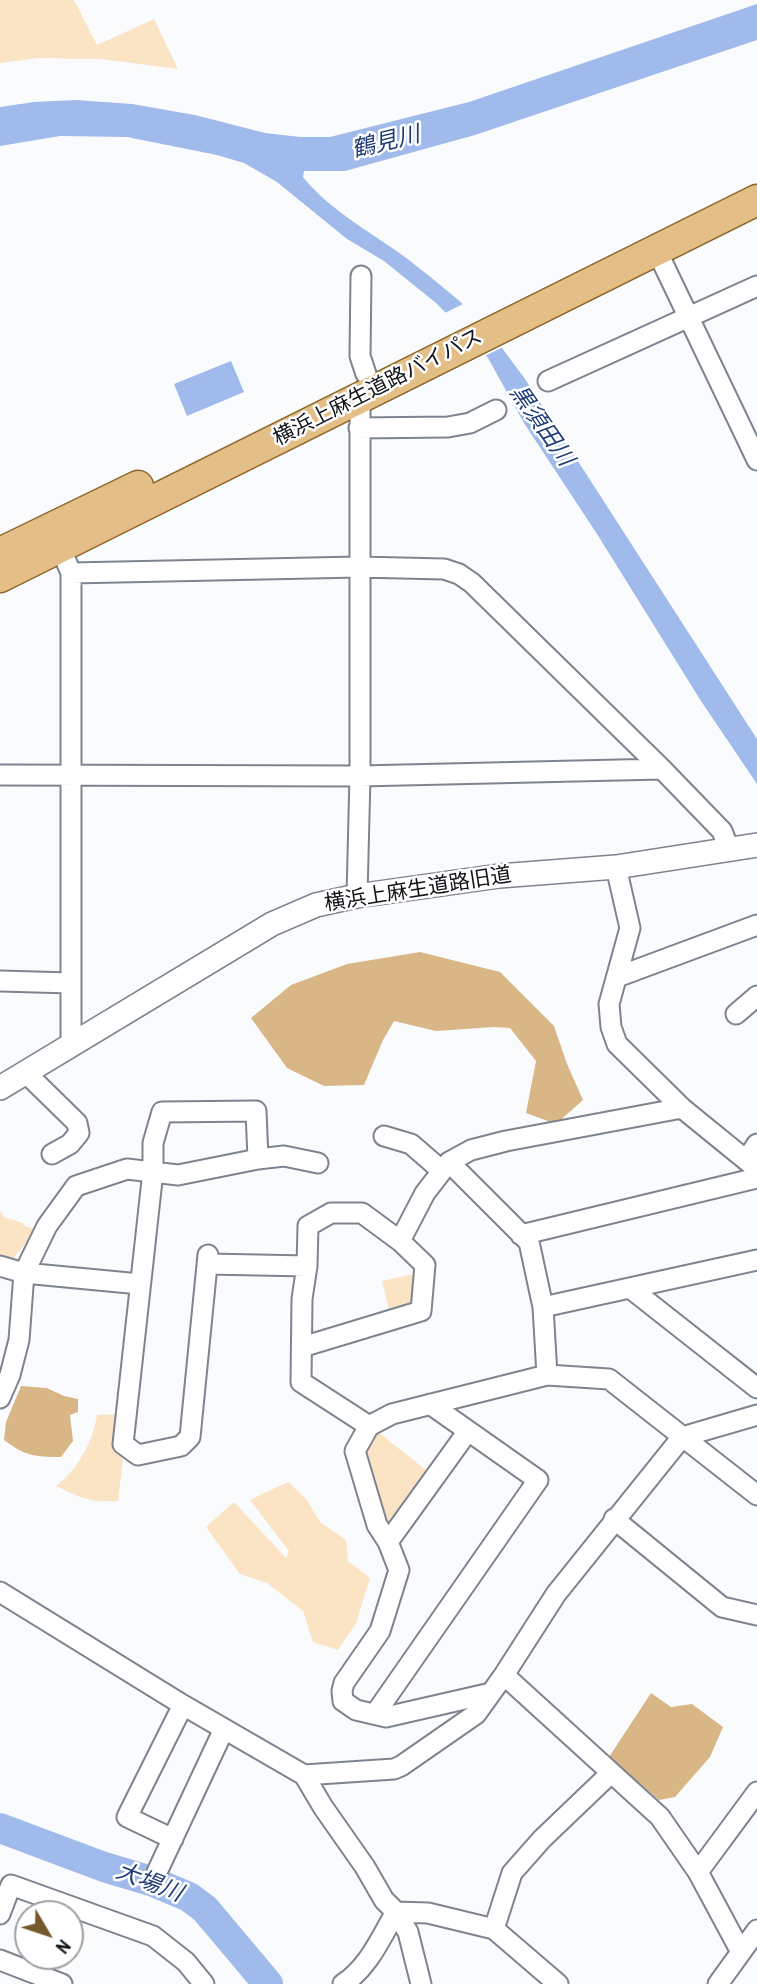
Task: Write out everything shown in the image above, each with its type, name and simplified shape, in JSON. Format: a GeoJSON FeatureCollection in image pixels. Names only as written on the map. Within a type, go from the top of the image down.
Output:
{"type":"FeatureCollection","features":[{"type":"Feature","properties":{"kind":"main road","name":"横浜上麻生道路バイパス"},"geometry":{"type":"LineString","coordinates":[[0,577],[60,550],[757,178]]}},
{"type":"Feature","properties":{"kind":"main road","name":"横浜上麻生道路バイパス"},"geometry":{"type":"LineString","coordinates":[[492,321],[656,249],[757,200]]}},
{"type":"Feature","properties":{"kind":"main road","name":"横浜上麻生道路バイパス"},"geometry":{"type":"LineString","coordinates":[[0,553],[60,550]]}},
{"type":"Feature","properties":{"kind":"street"},"geometry":{"type":"LineString","coordinates":[[656,249],[757,460]]}},
{"type":"Feature","properties":{"kind":"street"},"geometry":{"type":"LineString","coordinates":[[357,896],[360,776],[359,428],[363,386],[360,356],[361,276]]}},
{"type":"Feature","properties":{"kind":"street"},"geometry":{"type":"LineString","coordinates":[[548,381],[757,286]]}},
{"type":"Feature","properties":{"kind":"street"},"geometry":{"type":"LineString","coordinates":[[359,428],[448,427],[470,424],[496,410]]}},
{"type":"Feature","properties":{"kind":"street"},"geometry":{"type":"LineString","coordinates":[[71,1044],[71,774],[60,550],[359,567],[444,569],[458,574],[472,583],[662,769],[722,831],[729,849]]}},
{"type":"Feature","properties":{"kind":"street"},"geometry":{"type":"LineString","coordinates":[[0,775],[360,776],[662,769]]}},
{"type":"Feature","properties":{"kind":"street","name":"横浜上麻生道路旧道"},"geometry":{"type":"LineString","coordinates":[[0,1088],[272,924],[316,905],[357,896],[499,876],[616,867],[757,845]]}},
{"type":"Feature","properties":{"kind":"street"},"geometry":{"type":"LineString","coordinates":[[616,867],[630,928],[609,1004],[611,1027],[617,1044],[682,1108],[754,1157]]}},
{"type":"Feature","properties":{"kind":"street"},"geometry":{"type":"LineString","coordinates":[[617,977],[757,925]]}},
{"type":"Feature","properties":{"kind":"street"},"geometry":{"type":"LineString","coordinates":[[0,981],[71,982]]}},
{"type":"Feature","properties":{"kind":"street"},"geometry":{"type":"LineString","coordinates":[[736,1014],[757,996]]}},
{"type":"Feature","properties":{"kind":"street"},"geometry":{"type":"LineString","coordinates":[[25,1072],[78,1123],[79,1133],[70,1144],[52,1154]]}},
{"type":"Feature","properties":{"kind":"street"},"geometry":{"type":"LineString","coordinates":[[400,1241],[425,1193],[445,1166],[471,1150],[682,1108]]}},
{"type":"Feature","properties":{"kind":"street"},"geometry":{"type":"LineString","coordinates":[[258,1159],[256,1111],[162,1112],[153,1143],[153,1171],[123,1444],[138,1455],[181,1446],[190,1437],[208,1259],[307,1266]]}},
{"type":"Feature","properties":{"kind":"street"},"geometry":{"type":"LineString","coordinates":[[384,1136],[411,1144],[445,1166],[529,1242],[543,1307],[547,1375]]}},
{"type":"Feature","properties":{"kind":"street"},"geometry":{"type":"LineString","coordinates":[[0,1398],[10,1376],[19,1340],[24,1273],[47,1226],[76,1186],[127,1170],[178,1175],[284,1156],[318,1163]]}},
{"type":"Feature","properties":{"kind":"street"},"geometry":{"type":"LineString","coordinates":[[521,1235],[757,1178]]}},
{"type":"Feature","properties":{"kind":"street"},"geometry":{"type":"LineString","coordinates":[[302,1347],[421,1311],[425,1265],[400,1241],[362,1213],[331,1213],[307,1226],[307,1266],[302,1299],[301,1382],[369,1426]]}},
{"type":"Feature","properties":{"kind":"street"},"geometry":{"type":"LineString","coordinates":[[543,1307],[749,1263],[757,1278]]}},
{"type":"Feature","properties":{"kind":"street"},"geometry":{"type":"LineString","coordinates":[[0,1266],[24,1273],[140,1284]]}},
{"type":"Feature","properties":{"kind":"street"},"geometry":{"type":"LineString","coordinates":[[630,1288],[757,1388]]}},
{"type":"Feature","properties":{"kind":"street"},"geometry":{"type":"LineString","coordinates":[[491,1693],[386,1717],[356,1710],[343,1701],[344,1683],[380,1631],[399,1570],[388,1542],[377,1525],[355,1451],[369,1426],[392,1414],[547,1375],[609,1380],[757,1495]]}},
{"type":"Feature","properties":{"kind":"street"},"geometry":{"type":"LineString","coordinates":[[375,1714],[538,1480],[430,1404]]}},
{"type":"Feature","properties":{"kind":"street"},"geometry":{"type":"LineString","coordinates":[[303,1775],[394,1769],[476,1714],[556,1594],[682,1437],[757,1415]]}},
{"type":"Feature","properties":{"kind":"street"},"geometry":{"type":"LineString","coordinates":[[388,1542],[468,1432]]}},
{"type":"Feature","properties":{"kind":"street"},"geometry":{"type":"LineString","coordinates":[[614,1519],[722,1607],[757,1615]]}},
{"type":"Feature","properties":{"kind":"street"},"geometry":{"type":"LineString","coordinates":[[0,1592],[183,1705],[303,1775],[384,1900],[396,1912],[408,1932],[421,1984]]}},
{"type":"Feature","properties":{"kind":"street"},"geometry":{"type":"LineString","coordinates":[[504,1675],[660,1817],[698,1872],[741,1952]]}},
{"type":"Feature","properties":{"kind":"street"},"geometry":{"type":"LineString","coordinates":[[173,1839],[127,1817],[183,1705]]}},
{"type":"Feature","properties":{"kind":"street"},"geometry":{"type":"LineString","coordinates":[[157,1872],[224,1729]]}},
{"type":"Feature","properties":{"kind":"street"},"geometry":{"type":"LineString","coordinates":[[494,1929],[512,1873],[542,1839],[611,1773]]}},
{"type":"Feature","properties":{"kind":"street"},"geometry":{"type":"LineString","coordinates":[[698,1872],[757,1792]]}},
{"type":"Feature","properties":{"kind":"street"},"geometry":{"type":"LineString","coordinates":[[0,1914],[11,1885],[153,1936],[186,1962],[204,1984]]}},
{"type":"Feature","properties":{"kind":"street"},"geometry":{"type":"LineString","coordinates":[[396,1912],[428,1913],[494,1929],[558,1984]]}},
{"type":"Feature","properties":{"kind":"street"},"geometry":{"type":"LineString","coordinates":[[343,1984],[367,1962],[396,1912]]}},
{"type":"Feature","properties":{"kind":"street"},"geometry":{"type":"LineString","coordinates":[[718,1984],[757,1930]]}},
{"type":"Feature","properties":{"kind":"street"},"geometry":{"type":"LineString","coordinates":[[0,1960],[62,1984]]}},
{"type":"Feature","properties":{"kind":"shaded area"},"geometry":{"type":"Polygon","coordinates":[[[0,0],[74,0],[97,45],[154,19],[178,69],[101,59],[39,58],[0,63],[0,0]]]}},
{"type":"Feature","properties":{"kind":"shaded area"},"geometry":{"type":"Polygon","coordinates":[[[420,952],[500,972],[554,1026],[583,1100],[556,1124],[526,1113],[536,1061],[510,1028],[436,1031],[394,1021],[364,1085],[324,1086],[287,1068],[251,1018],[291,985],[347,964],[420,952]]]}},
{"type":"Feature","properties":{"kind":"shaded area"},"geometry":{"type":"Polygon","coordinates":[[[0,1211],[4,1217],[36,1230],[12,1260],[0,1257],[0,1211]]]}},
{"type":"Feature","properties":{"kind":"shaded area"},"geometry":{"type":"Polygon","coordinates":[[[419,1273],[415,1306],[390,1314],[382,1281],[419,1273]]]}},
{"type":"Feature","properties":{"kind":"shaded area"},"geometry":{"type":"Polygon","coordinates":[[[21,1386],[47,1388],[78,1399],[78,1412],[70,1415],[73,1441],[61,1457],[31,1454],[4,1440],[6,1422],[21,1386]]]}},
{"type":"Feature","properties":{"kind":"shaded area"},"geometry":{"type":"Polygon","coordinates":[[[119,1414],[115,1452],[123,1459],[118,1501],[86,1499],[56,1486],[71,1472],[83,1454],[97,1415],[119,1414]]]}},
{"type":"Feature","properties":{"kind":"shaded area"},"geometry":{"type":"Polygon","coordinates":[[[378,1432],[431,1474],[395,1524],[384,1519],[365,1458],[366,1450],[378,1432]]]}},
{"type":"Feature","properties":{"kind":"shaded area"},"geometry":{"type":"Polygon","coordinates":[[[288,1482],[307,1500],[320,1522],[346,1540],[348,1561],[370,1578],[356,1623],[338,1650],[313,1642],[303,1611],[267,1583],[240,1574],[206,1527],[234,1502],[286,1558],[289,1551],[250,1500],[288,1482]]]}},
{"type":"Feature","properties":{"kind":"shaded area"},"geometry":{"type":"Polygon","coordinates":[[[651,1693],[671,1707],[692,1704],[723,1727],[710,1757],[675,1797],[659,1800],[609,1757],[651,1693]]]}},
{"type":"Feature","properties":{"kind":"water"},"geometry":{"type":"Polygon","coordinates":[[[757,4],[757,40],[475,135],[345,171],[304,171],[303,177],[326,201],[449,292],[477,318],[525,379],[757,739],[757,784],[524,423],[488,358],[436,303],[384,261],[347,239],[277,182],[244,163],[127,137],[60,136],[0,146],[0,107],[76,100],[132,104],[195,115],[265,133],[330,137],[469,102],[757,4]]]}},
{"type":"Feature","properties":{"kind":"water"},"geometry":{"type":"Polygon","coordinates":[[[231,361],[244,392],[187,416],[174,384],[231,361]]]}},
{"type":"Feature","properties":{"kind":"pier"},"geometry":{"type":"Polygon","coordinates":[[[465,303],[488,324],[505,346],[483,357],[443,314],[465,303]]]}},
{"type":"Feature","properties":{"kind":"waterway","name":"大場川"},"geometry":{"type":"LineString","coordinates":[[0,1828],[189,1897],[205,1909],[268,1984]]}},
{"type":"Feature","properties":{"kind":"water label","name":"鶴見川"},"geometry":{"type":"Point","coordinates":[386,143]}},
{"type":"Feature","properties":{"kind":"water label","name":"黒須田川"},"geometry":{"type":"Point","coordinates":[541,426]}}]}
